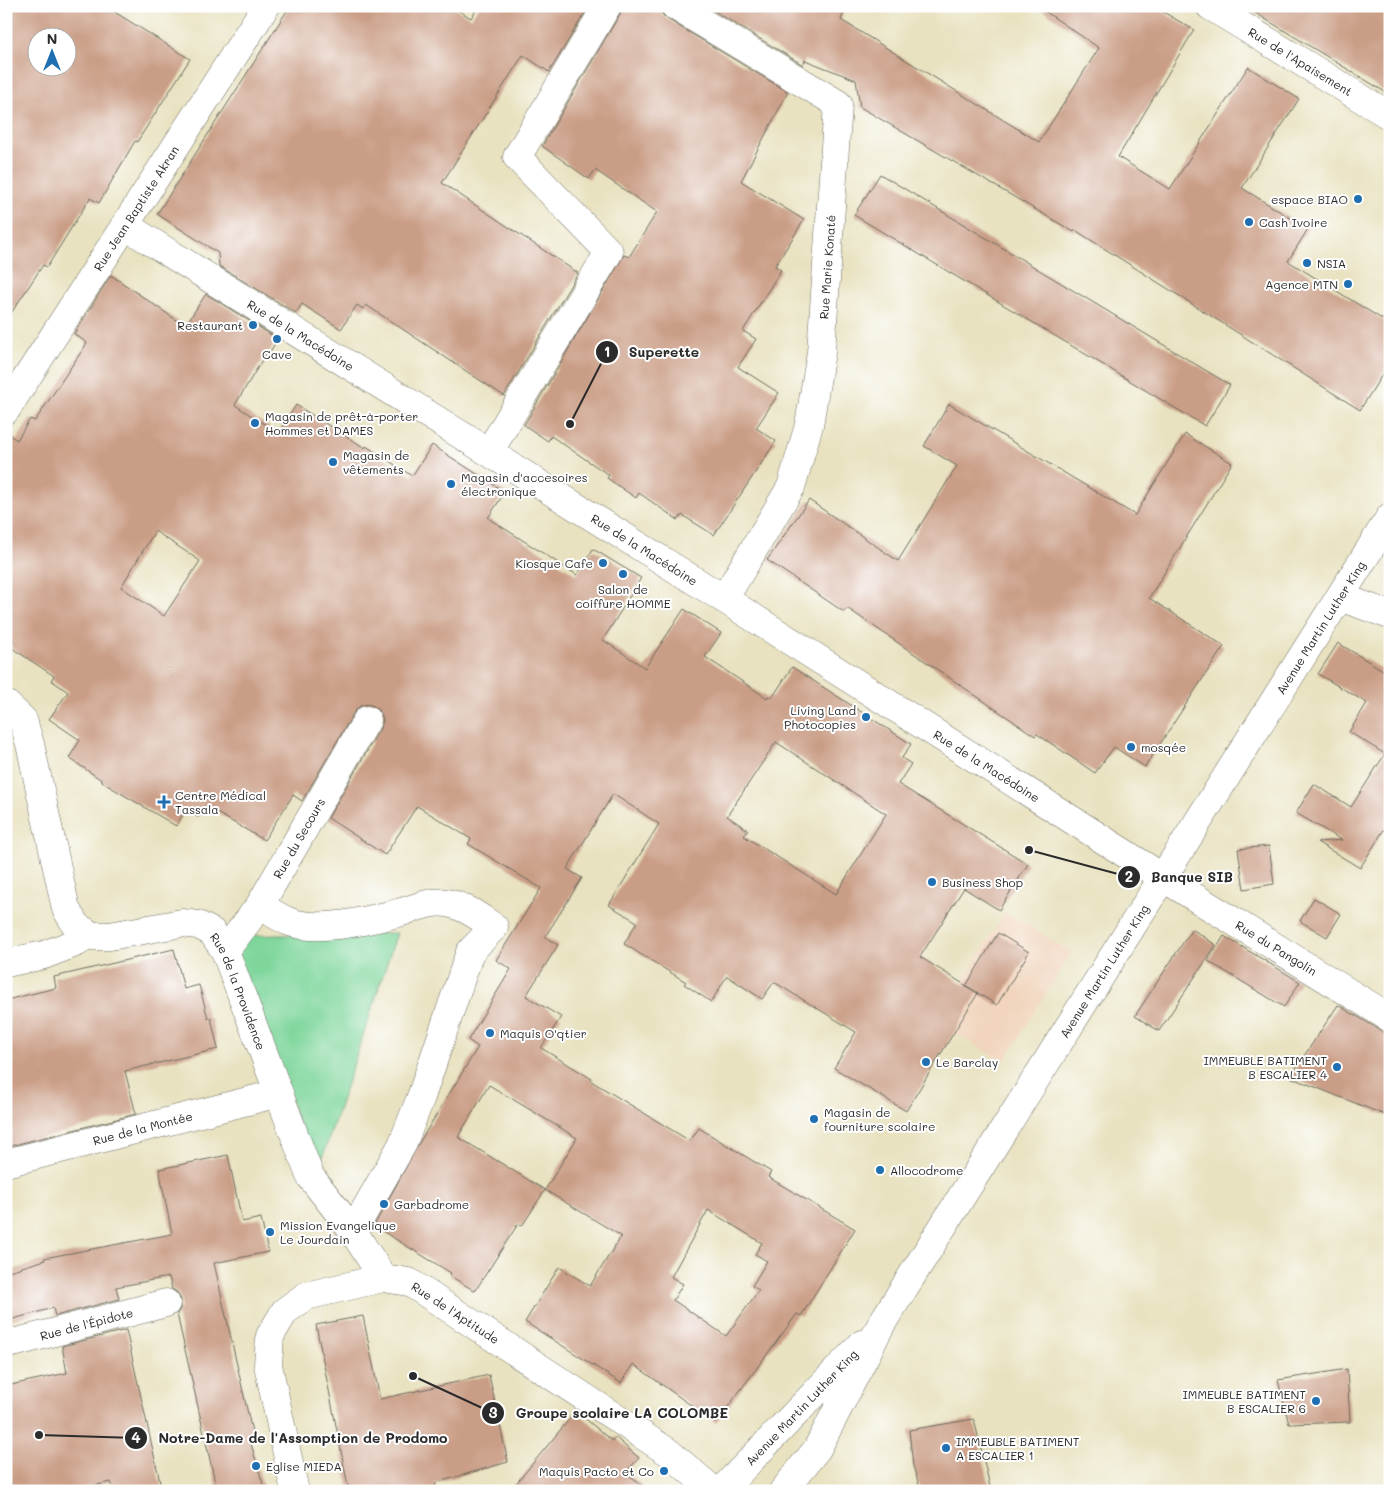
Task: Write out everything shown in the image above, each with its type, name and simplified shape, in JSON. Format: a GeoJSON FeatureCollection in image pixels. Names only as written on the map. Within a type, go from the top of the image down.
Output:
{"type":"FeatureCollection","features":[{"type":"Feature","properties":{"kind":"street","name":"Rue Jean Baptiste Akran"},"geometry":{"type":"LineString","coordinates":[[6,410],[266,6]]}},
{"type":"Feature","properties":{"kind":"street"},"geometry":{"type":"LineString","coordinates":[[489,452],[608,252],[517,157],[607,6]]}},
{"type":"Feature","properties":{"kind":"street","name":"Rue Marie Konaté"},"geometry":{"type":"LineString","coordinates":[[675,6],[838,104],[821,352],[808,425],[791,487],[724,599]]}},
{"type":"Feature","properties":{"kind":"street","name":"Rue de l'Apaisement"},"geometry":{"type":"LineString","coordinates":[[1210,6],[1390,116]]}},
{"type":"Feature","properties":{"kind":"street","name":"Rue de la Macédoine"},"geometry":{"type":"LineString","coordinates":[[126,226],[724,599],[1162,877]]}},
{"type":"Feature","properties":{"kind":"street","name":"Avenue Martin Luther King"},"geometry":{"type":"LineString","coordinates":[[783,1491],[817,1449],[882,1323],[1390,517]]}},
{"type":"Feature","properties":{"kind":"street"},"geometry":{"type":"LineString","coordinates":[[1340,597],[1390,615]]}},
{"type":"Feature","properties":{"kind":"street"},"geometry":{"type":"LineString","coordinates":[[6,704],[23,720],[66,909],[77,927],[84,931],[78,942],[44,954],[6,963]]}},
{"type":"Feature","properties":{"kind":"street","name":"Rue du Secours"},"geometry":{"type":"LineString","coordinates":[[225,951],[260,905],[367,720]]}},
{"type":"Feature","properties":{"kind":"street","name":"Rue du Pangolin"},"geometry":{"type":"LineString","coordinates":[[1162,877],[1390,1018]]}},
{"type":"Feature","properties":{"kind":"street"},"geometry":{"type":"LineString","coordinates":[[260,905],[290,922],[316,926],[348,923],[400,912],[425,904],[445,903],[464,908],[494,927],[470,952],[402,1145],[353,1231]]}},
{"type":"Feature","properties":{"kind":"street","name":"Rue de la Providence"},"geometry":{"type":"LineString","coordinates":[[84,931],[92,936],[110,936],[182,923],[198,925],[212,932],[225,951],[310,1176],[353,1231],[383,1278]]}},
{"type":"Feature","properties":{"kind":"street","name":"Rue de la Montée"},"geometry":{"type":"LineString","coordinates":[[6,1163],[278,1093]]}},
{"type":"Feature","properties":{"kind":"street","name":"Rue de l'Aptitude"},"geometry":{"type":"LineString","coordinates":[[295,1491],[268,1365],[270,1336],[285,1311],[306,1296],[383,1278],[409,1282],[668,1452],[714,1491]]}},
{"type":"Feature","properties":{"kind":"street","name":"Rue de l'Épidote"},"geometry":{"type":"LineString","coordinates":[[6,1339],[13,1343],[166,1303]]}},
{"type":"Feature","properties":{"kind":"street","name":"Avenue Martin Luther King"},"geometry":{"type":"LineString","coordinates":[[721,1491],[882,1323]]}},
{"type":"Feature","properties":{"kind":"shaded area"},"geometry":{"type":"Polygon","coordinates":[[[1005,912],[1071,952],[1004,1062],[938,1023],[1005,912]]]}},
{"type":"Feature","properties":{"kind":"green space"},"geometry":{"type":"Polygon","coordinates":[[[397,933],[317,1174],[230,936],[397,933]]]}},
{"type":"Feature","properties":{"kind":"building"},"geometry":{"type":"Polygon","coordinates":[[[12,6],[105,6],[190,59],[137,142],[135,141],[99,203],[90,198],[47,267],[43,265],[6,321],[6,16],[12,6]]]}},
{"type":"Feature","properties":{"kind":"building"},"geometry":{"type":"Polygon","coordinates":[[[290,6],[451,6],[471,18],[479,6],[589,6],[549,72],[523,55],[442,183],[578,273],[504,396],[366,305],[363,309],[357,305],[341,329],[302,304],[296,313],[219,266],[218,253],[157,214],[290,6]]]}},
{"type":"Feature","properties":{"kind":"building"},"geometry":{"type":"Polygon","coordinates":[[[623,6],[659,6],[662,14],[667,19],[788,92],[741,181],[804,220],[775,266],[781,270],[743,331],[756,339],[738,367],[779,393],[756,428],[776,441],[714,535],[682,515],[678,520],[639,493],[636,498],[607,478],[609,475],[551,436],[548,441],[524,425],[624,255],[629,257],[657,212],[595,170],[589,179],[542,146],[623,6]]]}},
{"type":"Feature","properties":{"kind":"building"},"geometry":{"type":"Polygon","coordinates":[[[706,6],[846,6],[841,20],[1039,142],[1099,48],[1037,6],[1153,6],[1194,30],[1118,157],[1170,189],[1248,67],[1299,99],[1242,188],[1308,229],[1288,261],[1390,324],[1390,362],[1360,410],[1075,230],[1074,232],[860,107],[856,80],[805,60],[803,65],[706,6]]]}},
{"type":"Feature","properties":{"kind":"building"},"geometry":{"type":"Polygon","coordinates":[[[1244,6],[1390,6],[1390,95],[1244,6]]]}},
{"type":"Feature","properties":{"kind":"building"},"geometry":{"type":"Polygon","coordinates":[[[880,174],[1230,385],[1205,426],[854,215],[880,174]]]}},
{"type":"Feature","properties":{"kind":"building"},"geometry":{"type":"Polygon","coordinates":[[[111,275],[185,326],[206,294],[278,339],[269,353],[267,352],[235,405],[278,433],[296,405],[365,448],[366,446],[412,476],[432,445],[505,492],[488,518],[577,575],[593,549],[641,578],[603,640],[645,668],[684,609],[721,633],[705,657],[767,698],[768,696],[772,698],[792,667],[911,744],[902,758],[911,764],[898,784],[1028,864],[999,910],[964,888],[920,957],[978,993],[906,1111],[834,1068],[856,1032],[774,982],[762,999],[727,976],[711,1002],[684,984],[686,982],[624,944],[637,922],[609,905],[659,824],[613,794],[567,869],[582,878],[545,937],[558,945],[526,996],[561,1017],[541,1048],[592,1079],[591,1081],[690,1141],[699,1128],[771,1172],[768,1177],[855,1229],[801,1316],[797,1314],[716,1423],[633,1364],[621,1383],[525,1322],[559,1267],[590,1286],[621,1236],[545,1190],[522,1226],[518,1224],[475,1291],[450,1276],[451,1273],[374,1226],[419,1143],[478,1047],[468,1040],[511,969],[496,960],[541,888],[468,844],[471,839],[417,806],[385,855],[328,818],[381,727],[383,720],[381,713],[374,706],[367,704],[360,706],[354,712],[302,801],[293,795],[264,840],[205,806],[198,817],[186,810],[176,826],[102,782],[69,758],[80,740],[49,719],[68,692],[51,680],[54,676],[6,644],[6,433],[17,440],[30,419],[35,421],[87,343],[74,334],[111,275]],[[155,531],[121,587],[164,616],[200,561],[155,531]],[[776,742],[727,816],[748,830],[744,836],[836,894],[886,814],[776,742]],[[489,1085],[458,1137],[545,1190],[577,1138],[489,1085]],[[708,1210],[671,1277],[683,1284],[673,1300],[726,1336],[759,1290],[752,1286],[767,1261],[755,1254],[762,1243],[708,1210]]]}},
{"type":"Feature","properties":{"kind":"building"},"geometry":{"type":"Polygon","coordinates":[[[949,404],[1135,515],[1185,434],[1232,463],[1149,598],[1224,646],[1145,767],[1114,747],[1095,773],[1037,734],[1035,736],[847,608],[844,612],[767,560],[809,500],[898,561],[957,466],[924,446],[949,404]]]}},
{"type":"Feature","properties":{"kind":"building"},"geometry":{"type":"Polygon","coordinates":[[[1338,643],[1386,672],[1390,666],[1390,820],[1360,868],[1317,842],[1342,840],[1296,813],[1314,784],[1351,807],[1385,754],[1349,732],[1367,703],[1318,674],[1338,643]]]}},
{"type":"Feature","properties":{"kind":"building"},"geometry":{"type":"Polygon","coordinates":[[[1269,846],[1274,884],[1244,889],[1238,849],[1269,846]]]}},
{"type":"Feature","properties":{"kind":"building"},"geometry":{"type":"Polygon","coordinates":[[[1314,898],[1341,914],[1327,937],[1300,921],[1314,898]]]}},
{"type":"Feature","properties":{"kind":"building"},"geometry":{"type":"Polygon","coordinates":[[[1192,929],[1216,945],[1159,1031],[1135,1016],[1192,929]]]}},
{"type":"Feature","properties":{"kind":"building"},"geometry":{"type":"Polygon","coordinates":[[[998,933],[1029,952],[997,1005],[966,986],[998,933]]]}},
{"type":"Feature","properties":{"kind":"building"},"geometry":{"type":"Polygon","coordinates":[[[1224,936],[1300,982],[1284,1007],[1208,961],[1224,936]]]}},
{"type":"Feature","properties":{"kind":"building"},"geometry":{"type":"Polygon","coordinates":[[[174,949],[184,989],[199,985],[208,1018],[211,1018],[218,1049],[125,1071],[136,1114],[6,1147],[6,1000],[56,988],[54,977],[174,949]]]}},
{"type":"Feature","properties":{"kind":"building","name":"IMMEUBLE BATIMENT B ESCALIER 4"},"geometry":{"type":"Polygon","coordinates":[[[1338,1005],[1390,1036],[1390,1117],[1290,1077],[1338,1005]]]}},
{"type":"Feature","properties":{"kind":"building"},"geometry":{"type":"Polygon","coordinates":[[[228,1155],[242,1222],[261,1218],[268,1252],[214,1263],[253,1436],[249,1437],[265,1491],[217,1491],[177,1314],[181,1307],[181,1300],[177,1292],[172,1289],[169,1277],[116,1287],[119,1299],[55,1316],[53,1308],[6,1321],[6,1272],[45,1260],[44,1258],[172,1234],[159,1169],[228,1155]]]}},
{"type":"Feature","properties":{"kind":"building"},"geometry":{"type":"Polygon","coordinates":[[[363,1316],[380,1399],[489,1375],[508,1462],[435,1483],[437,1491],[349,1491],[316,1325],[363,1316]]]}},
{"type":"Feature","properties":{"kind":"building"},"geometry":{"type":"Polygon","coordinates":[[[126,1330],[162,1491],[114,1491],[111,1482],[70,1491],[6,1491],[6,1386],[67,1373],[62,1346],[126,1330]]]}},
{"type":"Feature","properties":{"kind":"building","name":"IMMEUBLE BATIMENT B ESCALIER 6"},"geometry":{"type":"Polygon","coordinates":[[[1347,1369],[1350,1422],[1289,1424],[1278,1380],[1347,1369]]]}},
{"type":"Feature","properties":{"kind":"building"},"geometry":{"type":"Polygon","coordinates":[[[576,1411],[612,1441],[615,1437],[639,1458],[626,1472],[648,1491],[510,1491],[576,1411]]]}},
{"type":"Feature","properties":{"kind":"building","name":"IMMEUBLE BATIMENT A ESCALIER 1"},"geometry":{"type":"Polygon","coordinates":[[[974,1419],[991,1491],[921,1491],[913,1466],[909,1430],[974,1419]]]}},
{"type":"Feature","properties":{"kind":"place","name":"espace BIAO"},"geometry":{"type":"Point","coordinates":[1358,199]}},
{"type":"Feature","properties":{"kind":"place","name":"Cash Ivoire"},"geometry":{"type":"Point","coordinates":[1249,222]}},
{"type":"Feature","properties":{"kind":"place","name":"NSIA"},"geometry":{"type":"Point","coordinates":[1307,263]}},
{"type":"Feature","properties":{"kind":"place","name":"Agence MTN"},"geometry":{"type":"Point","coordinates":[1348,284]}},
{"type":"Feature","properties":{"kind":"place","name":"Restaurant"},"geometry":{"type":"Point","coordinates":[253,325]}},
{"type":"Feature","properties":{"kind":"place","name":"Cave"},"geometry":{"type":"Point","coordinates":[277,339]}},
{"type":"Feature","properties":{"kind":"place","name":"Magasin de prêt-à-porter Hommes et DAMES"},"geometry":{"type":"Point","coordinates":[255,423]}},
{"type":"Feature","properties":{"kind":"place","name":"Superette"},"geometry":{"type":"Point","coordinates":[570,424]}},
{"type":"Feature","properties":{"kind":"place","name":"Magasin de vêtements"},"geometry":{"type":"Point","coordinates":[333,462]}},
{"type":"Feature","properties":{"kind":"place","name":"Magasin d'accesoires électronique"},"geometry":{"type":"Point","coordinates":[451,484]}},
{"type":"Feature","properties":{"kind":"place","name":"Kiosque Cafe"},"geometry":{"type":"Point","coordinates":[603,563]}},
{"type":"Feature","properties":{"kind":"place","name":"Salon de coiffure HOMME"},"geometry":{"type":"Point","coordinates":[623,574]}},
{"type":"Feature","properties":{"kind":"place","name":"Living Land Photocopies"},"geometry":{"type":"Point","coordinates":[866,717]}},
{"type":"Feature","properties":{"kind":"place","name":"mosqée"},"geometry":{"type":"Point","coordinates":[1131,747]}},
{"type":"Feature","properties":{"kind":"place","name":"Centre Médical Tassala"},"geometry":{"type":"Point","coordinates":[164,802]}},
{"type":"Feature","properties":{"kind":"place","name":"Banque SIB"},"geometry":{"type":"Point","coordinates":[1029,850]}},
{"type":"Feature","properties":{"kind":"place","name":"Business Shop"},"geometry":{"type":"Point","coordinates":[932,882]}},
{"type":"Feature","properties":{"kind":"place","name":"Maquis O'qtier"},"geometry":{"type":"Point","coordinates":[490,1033]}},
{"type":"Feature","properties":{"kind":"place","name":"Le Barclay"},"geometry":{"type":"Point","coordinates":[926,1062]}},
{"type":"Feature","properties":{"kind":"place","name":"IMMEUBLE BATIMENT B ESCALIER 4"},"geometry":{"type":"Point","coordinates":[1337,1067]}},
{"type":"Feature","properties":{"kind":"place","name":"Magasin de fourniture scolaire"},"geometry":{"type":"Point","coordinates":[814,1119]}},
{"type":"Feature","properties":{"kind":"place","name":"Allocodrome"},"geometry":{"type":"Point","coordinates":[880,1170]}},
{"type":"Feature","properties":{"kind":"place","name":"Garbadrome"},"geometry":{"type":"Point","coordinates":[384,1204]}},
{"type":"Feature","properties":{"kind":"place","name":"Mission Evangelique Le Jourdain"},"geometry":{"type":"Point","coordinates":[270,1232]}},
{"type":"Feature","properties":{"kind":"place","name":"Groupe scolaire LA COLOMBE"},"geometry":{"type":"Point","coordinates":[413,1376]}},
{"type":"Feature","properties":{"kind":"place","name":"IMMEUBLE BATIMENT B ESCALIER 6"},"geometry":{"type":"Point","coordinates":[1316,1401]}},
{"type":"Feature","properties":{"kind":"place","name":"Notre-Dame de l'Assomption de Prodomo"},"geometry":{"type":"Point","coordinates":[39,1435]}},
{"type":"Feature","properties":{"kind":"place","name":"IMMEUBLE BATIMENT A ESCALIER 1"},"geometry":{"type":"Point","coordinates":[946,1448]}},
{"type":"Feature","properties":{"kind":"place","name":"Eglise MIEDA"},"geometry":{"type":"Point","coordinates":[256,1466]}},
{"type":"Feature","properties":{"kind":"place","name":"Maquis Pacto et Co"},"geometry":{"type":"Point","coordinates":[664,1471]}}]}
